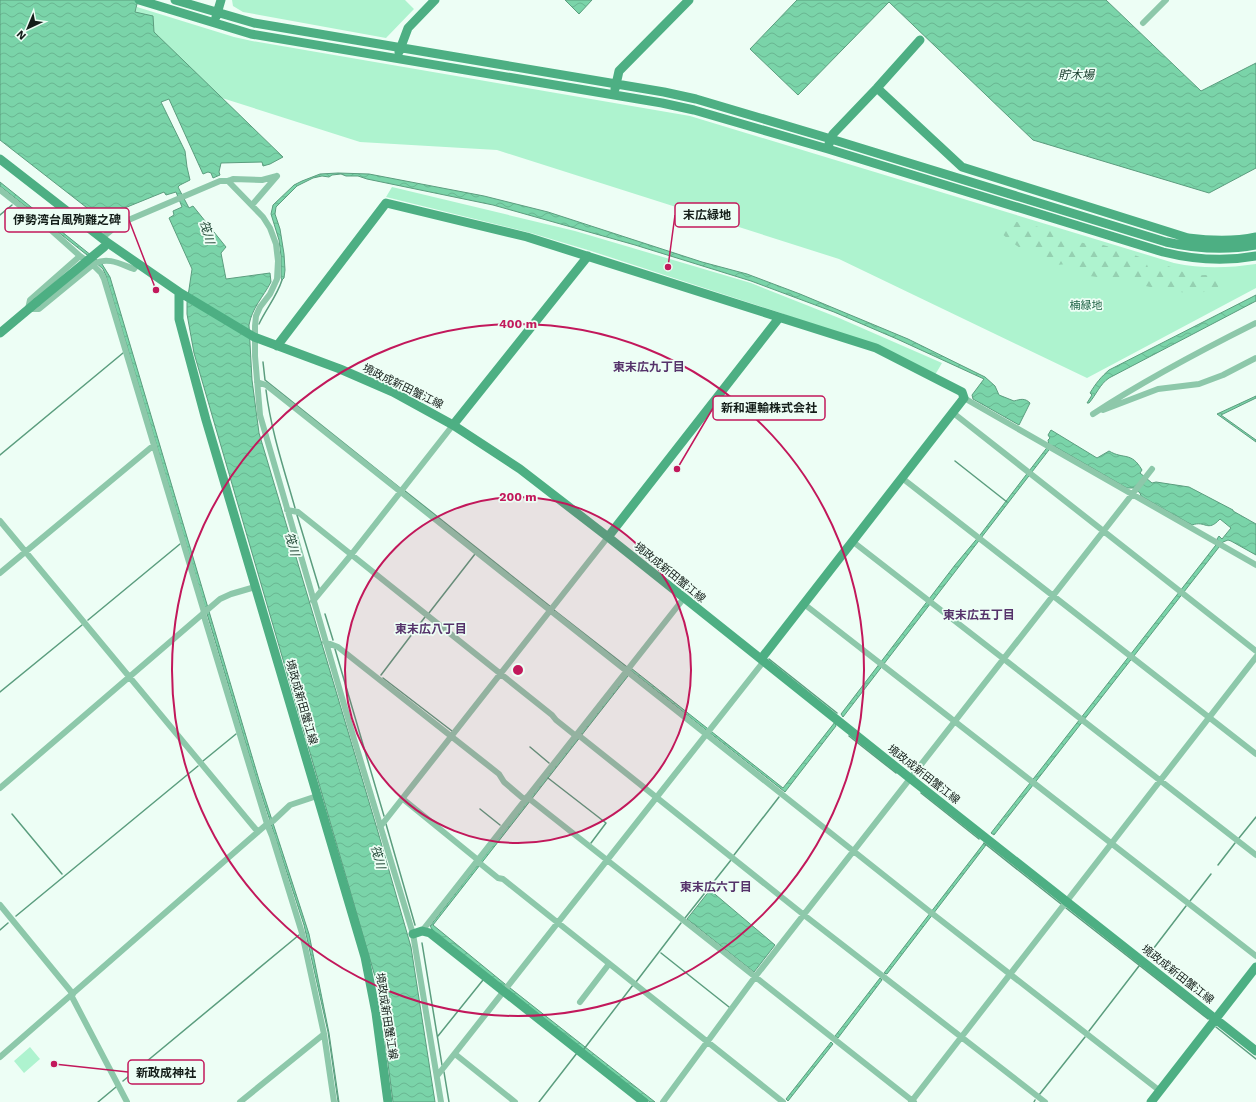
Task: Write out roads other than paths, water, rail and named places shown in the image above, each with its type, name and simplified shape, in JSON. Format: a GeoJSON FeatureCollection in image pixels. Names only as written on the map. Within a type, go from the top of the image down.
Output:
{"type":"FeatureCollection","features":[{"type":"Feature","properties":{"kind":"street"},"geometry":{"type":"LineString","coordinates":[[139,0],[251,34],[662,103],[694,110],[1187,258],[1226,260],[1256,256]]}},
{"type":"Feature","properties":{"kind":"street"},"geometry":{"type":"LineString","coordinates":[[175,0],[254,24],[616,84],[696,99],[1166,242],[1208,249],[1226,249],[1256,245]]}},
{"type":"Feature","properties":{"kind":"street"},"geometry":{"type":"LineString","coordinates":[[214,22],[221,0]]}},
{"type":"Feature","properties":{"kind":"street"},"geometry":{"type":"LineString","coordinates":[[397,58],[408,28],[435,0]]}},
{"type":"Feature","properties":{"kind":"street"},"geometry":{"type":"LineString","coordinates":[[614,95],[619,72],[689,0]]}},
{"type":"Feature","properties":{"kind":"street"},"geometry":{"type":"LineString","coordinates":[[1143,23],[1166,0]]}},
{"type":"Feature","properties":{"kind":"street"},"geometry":{"type":"LineString","coordinates":[[828,149],[833,134],[920,40]]}},
{"type":"Feature","properties":{"kind":"street"},"geometry":{"type":"LineString","coordinates":[[877,88],[962,167],[1188,238],[1209,241],[1230,241],[1256,237]]}},
{"type":"Feature","properties":{"kind":"street"},"geometry":{"type":"LineString","coordinates":[[0,159],[105,243],[182,294]]}},
{"type":"Feature","properties":{"kind":"street"},"geometry":{"type":"LineString","coordinates":[[0,332],[105,243],[119,224],[186,194],[220,181],[228,181],[233,179],[262,180],[277,176],[252,205]]}},
{"type":"Feature","properties":{"kind":"street"},"geometry":{"type":"LineString","coordinates":[[228,181],[263,217],[270,228],[276,244],[278,261],[277,278],[270,294],[260,307],[256,316],[254,337],[260,415],[325,642],[413,934],[441,1102]]}},
{"type":"Feature","properties":{"kind":"street"},"geometry":{"type":"LineString","coordinates":[[0,190],[52,231],[80,256],[96,263],[114,261],[134,269],[138,264]]}},
{"type":"Feature","properties":{"kind":"street"},"geometry":{"type":"LineString","coordinates":[[277,346],[386,203],[527,237],[876,348],[962,392],[964,398],[1134,493],[1256,565]]}},
{"type":"Feature","properties":{"kind":"street"},"geometry":{"type":"LineString","coordinates":[[28,309],[30,300],[80,256]]}},
{"type":"Feature","properties":{"kind":"street"},"geometry":{"type":"LineString","coordinates":[[313,600],[351,555],[588,256]]}},
{"type":"Feature","properties":{"kind":"street"},"geometry":{"type":"LineString","coordinates":[[28,309],[39,309],[96,263]]}},
{"type":"Feature","properties":{"kind":"street"},"geometry":{"type":"LineString","coordinates":[[96,263],[108,288],[267,824],[302,933],[324,1034],[334,1102]]}},
{"type":"Feature","properties":{"kind":"street","name":"境政成新田蟹江線"},"geometry":{"type":"LineString","coordinates":[[388,1102],[376,1014],[365,956],[206,420],[179,319],[182,294],[254,337],[340,369],[393,392],[453,425],[520,469],[608,537],[911,779],[1256,1051]]}},
{"type":"Feature","properties":{"kind":"street"},"geometry":{"type":"LineString","coordinates":[[380,827],[779,318]]}},
{"type":"Feature","properties":{"kind":"street"},"geometry":{"type":"LineString","coordinates":[[1256,323],[1180,361],[1092,414],[1158,389],[1198,384],[1223,375],[1256,358]]}},
{"type":"Feature","properties":{"kind":"street"},"geometry":{"type":"LineString","coordinates":[[257,382],[266,385],[626,671],[707,732],[932,914],[1160,1091]]}},
{"type":"Feature","properties":{"kind":"street"},"geometry":{"type":"LineString","coordinates":[[437,1076],[657,797],[852,541],[964,398]]}},
{"type":"Feature","properties":{"kind":"street"},"geometry":{"type":"LineString","coordinates":[[952,412],[1256,651]]}},
{"type":"Feature","properties":{"kind":"street"},"geometry":{"type":"LineString","coordinates":[[0,573],[154,445]]}},
{"type":"Feature","properties":{"kind":"street"},"geometry":{"type":"LineString","coordinates":[[663,1102],[755,977],[1151,471]]}},
{"type":"Feature","properties":{"kind":"street"},"geometry":{"type":"LineString","coordinates":[[902,478],[1256,754]]}},
{"type":"Feature","properties":{"kind":"street"},"geometry":{"type":"LineString","coordinates":[[287,510],[298,512],[804,915],[1045,1102]]}},
{"type":"Feature","properties":{"kind":"street"},"geometry":{"type":"LineString","coordinates":[[0,521],[258,832]]}},
{"type":"Feature","properties":{"kind":"street"},"geometry":{"type":"LineString","coordinates":[[852,541],[1256,855]]}},
{"type":"Feature","properties":{"kind":"street"},"geometry":{"type":"LineString","coordinates":[[0,788],[220,599],[255,587]]}},
{"type":"Feature","properties":{"kind":"street"},"geometry":{"type":"LineString","coordinates":[[413,934],[422,931],[479,862],[684,598]]}},
{"type":"Feature","properties":{"kind":"street"},"geometry":{"type":"LineString","coordinates":[[804,604],[1256,956]]}},
{"type":"Feature","properties":{"kind":"street"},"geometry":{"type":"LineString","coordinates":[[325,642],[338,646],[499,774],[504,782],[606,860],[913,1102],[961,1037],[1256,656]]}},
{"type":"Feature","properties":{"kind":"street"},"geometry":{"type":"LineString","coordinates":[[0,1057],[290,805],[317,796]]}},
{"type":"Feature","properties":{"kind":"street"},"geometry":{"type":"LineString","coordinates":[[403,799],[498,878],[503,879],[783,1102]]}},
{"type":"Feature","properties":{"kind":"street"},"geometry":{"type":"LineString","coordinates":[[0,905],[72,994],[127,1102]]}},
{"type":"Feature","properties":{"kind":"street"},"geometry":{"type":"LineString","coordinates":[[422,931],[430,933],[506,989],[644,1102]]}},
{"type":"Feature","properties":{"kind":"street"},"geometry":{"type":"LineString","coordinates":[[580,1002],[609,964]]}},
{"type":"Feature","properties":{"kind":"street"},"geometry":{"type":"LineString","coordinates":[[1151,1102],[1256,967]]}},
{"type":"Feature","properties":{"kind":"street"},"geometry":{"type":"LineString","coordinates":[[240,1102],[324,1034]]}},
{"type":"Feature","properties":{"kind":"street"},"geometry":{"type":"LineString","coordinates":[[455,1054],[515,1102]]}},
{"type":"Feature","properties":{"kind":"water","name":"筏川"},"geometry":{"type":"Polygon","coordinates":[[[0,0],[138,0],[135,12],[153,16],[154,32],[283,157],[263,166],[262,162],[221,163],[219,172],[220,175],[213,178],[211,173],[208,172],[203,174],[169,99],[161,102],[185,151],[190,180],[178,187],[189,208],[193,206],[226,247],[221,253],[226,279],[270,273],[271,282],[255,308],[249,325],[252,380],[259,433],[411,947],[435,1102],[393,1102],[378,987],[194,353],[187,314],[187,303],[192,269],[169,218],[174,215],[173,211],[182,207],[176,192],[166,195],[164,192],[100,218],[0,140],[0,0]]]}},
{"type":"Feature","properties":{"kind":"water"},"geometry":{"type":"Polygon","coordinates":[[[565,0],[592,0],[579,14],[565,0]]]}},
{"type":"Feature","properties":{"kind":"water","name":"貯木場"},"geometry":{"type":"Polygon","coordinates":[[[797,0],[1106,0],[1201,91],[1256,63],[1256,168],[1209,193],[1033,140],[889,2],[798,95],[750,49],[797,0]]]}},
{"type":"Feature","properties":{"kind":"water"},"geometry":{"type":"Polygon","coordinates":[[[338,173],[369,174],[484,196],[548,212],[702,262],[747,274],[800,294],[908,339],[985,377],[995,386],[999,395],[1014,401],[1023,399],[1030,403],[1019,425],[973,399],[972,395],[984,379],[834,312],[751,281],[635,245],[493,205],[358,176],[346,176],[341,174],[332,175],[329,177],[322,176],[313,178],[297,186],[276,207],[275,214],[280,229],[284,254],[285,270],[284,278],[282,280],[279,240],[271,214],[273,205],[294,185],[302,181],[320,174],[338,173]]]}},
{"type":"Feature","properties":{"kind":"water"},"geometry":{"type":"Polygon","coordinates":[[[0,182],[102,264],[110,277],[259,780],[309,934],[329,1033],[339,1102],[328,1032],[304,925],[257,781],[106,276],[103,269],[0,186],[0,182]]]}},
{"type":"Feature","properties":{"kind":"water"},"geometry":{"type":"Polygon","coordinates":[[[1256,295],[1256,301],[1109,378],[1101,386],[1089,403],[1087,403],[1092,395],[1090,393],[1094,386],[1109,370],[1256,295]]]}},
{"type":"Feature","properties":{"kind":"water"},"geometry":{"type":"Polygon","coordinates":[[[1256,396],[1256,398],[1221,415],[1256,440],[1256,442],[1217,414],[1256,396]]]}},
{"type":"Feature","properties":{"kind":"water"},"geometry":{"type":"Polygon","coordinates":[[[1051,430],[1097,458],[1109,451],[1114,454],[1131,458],[1142,470],[1140,473],[1152,483],[1156,482],[1189,487],[1256,524],[1256,555],[1231,541],[1228,540],[1223,542],[994,835],[991,833],[1219,541],[1217,539],[1219,536],[1222,539],[1231,528],[1220,519],[1216,523],[1209,526],[1200,524],[1192,525],[1141,496],[1140,493],[1134,488],[1127,488],[1052,446],[843,717],[841,714],[1049,445],[1048,440],[1050,438],[1048,435],[1051,430]]]}},
{"type":"Feature","properties":{"kind":"water"},"geometry":{"type":"Polygon","coordinates":[[[631,668],[783,788],[835,722],[836,726],[785,792],[630,670],[631,668]]]}},
{"type":"Feature","properties":{"kind":"water"},"geometry":{"type":"Polygon","coordinates":[[[626,674],[628,676],[433,925],[505,984],[655,1102],[650,1102],[434,932],[430,926],[626,674]]]}},
{"type":"Feature","properties":{"kind":"water"},"geometry":{"type":"Polygon","coordinates":[[[984,843],[986,845],[887,974],[884,973],[984,843]]]}},
{"type":"Feature","properties":{"kind":"water"},"geometry":{"type":"Polygon","coordinates":[[[710,890],[775,945],[754,972],[687,919],[710,890]]]}},
{"type":"Feature","properties":{"kind":"water"},"geometry":{"type":"Polygon","coordinates":[[[880,978],[882,980],[838,1038],[835,1036],[880,978]]]}},
{"type":"Feature","properties":{"kind":"water"},"geometry":{"type":"Polygon","coordinates":[[[831,1042],[833,1044],[788,1101],[786,1099],[831,1042]]]}},
{"type":"Feature","properties":{"kind":"waterway"},"geometry":{"type":"LineString","coordinates":[[0,215],[12,205]]}},
{"type":"Feature","properties":{"kind":"waterway"},"geometry":{"type":"LineString","coordinates":[[259,324],[282,280]]}},
{"type":"Feature","properties":{"kind":"waterway"},"geometry":{"type":"LineString","coordinates":[[0,455],[123,353]]}},
{"type":"Feature","properties":{"kind":"waterway"},"geometry":{"type":"LineString","coordinates":[[263,362],[265,380],[400,488]]}},
{"type":"Feature","properties":{"kind":"waterway"},"geometry":{"type":"LineString","coordinates":[[266,390],[274,435],[295,508]]}},
{"type":"Feature","properties":{"kind":"waterway"},"geometry":{"type":"LineString","coordinates":[[955,461],[1007,502]]}},
{"type":"Feature","properties":{"kind":"waterway"},"geometry":{"type":"LineString","coordinates":[[405,491],[551,607]]}},
{"type":"Feature","properties":{"kind":"waterway","name":"筏川"},"geometry":{"type":"LineString","coordinates":[[297,515],[320,591]]}},
{"type":"Feature","properties":{"kind":"waterway"},"geometry":{"type":"LineString","coordinates":[[88,620],[180,544]]}},
{"type":"Feature","properties":{"kind":"waterway"},"geometry":{"type":"LineString","coordinates":[[429,613],[475,554]]}},
{"type":"Feature","properties":{"kind":"waterway"},"geometry":{"type":"LineString","coordinates":[[554,610],[627,667]]}},
{"type":"Feature","properties":{"kind":"waterway"},"geometry":{"type":"LineString","coordinates":[[325,614],[333,640]]}},
{"type":"Feature","properties":{"kind":"waterway"},"geometry":{"type":"LineString","coordinates":[[381,675],[425,617]]}},
{"type":"Feature","properties":{"kind":"waterway"},"geometry":{"type":"LineString","coordinates":[[0,692],[82,625]]}},
{"type":"Feature","properties":{"kind":"waterway"},"geometry":{"type":"LineString","coordinates":[[335,649],[384,816]]}},
{"type":"Feature","properties":{"kind":"waterway"},"geometry":{"type":"LineString","coordinates":[[769,659],[837,713]]}},
{"type":"Feature","properties":{"kind":"waterway"},"geometry":{"type":"LineString","coordinates":[[383,678],[452,731]]}},
{"type":"Feature","properties":{"kind":"waterway"},"geometry":{"type":"LineString","coordinates":[[203,761],[236,734]]}},
{"type":"Feature","properties":{"kind":"waterway"},"geometry":{"type":"LineString","coordinates":[[849,736],[896,773]]}},
{"type":"Feature","properties":{"kind":"waterway"},"geometry":{"type":"LineString","coordinates":[[530,747],[549,763]]}},
{"type":"Feature","properties":{"kind":"waterway"},"geometry":{"type":"LineString","coordinates":[[16,916],[198,766]]}},
{"type":"Feature","properties":{"kind":"waterway"},"geometry":{"type":"LineString","coordinates":[[548,778],[606,823],[591,843]]}},
{"type":"Feature","properties":{"kind":"waterway"},"geometry":{"type":"LineString","coordinates":[[921,793],[979,839]]}},
{"type":"Feature","properties":{"kind":"waterway"},"geometry":{"type":"LineString","coordinates":[[734,855],[779,797]]}},
{"type":"Feature","properties":{"kind":"waterway"},"geometry":{"type":"LineString","coordinates":[[480,809],[500,825]]}},
{"type":"Feature","properties":{"kind":"waterway"},"geometry":{"type":"LineString","coordinates":[[12,814],[62,874]]}},
{"type":"Feature","properties":{"kind":"waterway"},"geometry":{"type":"LineString","coordinates":[[1239,838],[1256,817]]}},
{"type":"Feature","properties":{"kind":"waterway"},"geometry":{"type":"LineString","coordinates":[[386,824],[415,925]]}},
{"type":"Feature","properties":{"kind":"waterway"},"geometry":{"type":"LineString","coordinates":[[984,843],[1061,904]]}},
{"type":"Feature","properties":{"kind":"waterway"},"geometry":{"type":"LineString","coordinates":[[1218,865],[1235,843]]}},
{"type":"Feature","properties":{"kind":"waterway"},"geometry":{"type":"LineString","coordinates":[[685,918],[731,860]]}},
{"type":"Feature","properties":{"kind":"waterway"},"geometry":{"type":"LineString","coordinates":[[1190,901],[1211,874]]}},
{"type":"Feature","properties":{"kind":"waterway"},"geometry":{"type":"LineString","coordinates":[[1147,957],[1186,906]]}},
{"type":"Feature","properties":{"kind":"waterway"},"geometry":{"type":"LineString","coordinates":[[1066,908],[1208,1019]]}},
{"type":"Feature","properties":{"kind":"waterway"},"geometry":{"type":"LineString","coordinates":[[0,930],[8,923]]}},
{"type":"Feature","properties":{"kind":"waterway"},"geometry":{"type":"LineString","coordinates":[[636,982],[681,923]]}},
{"type":"Feature","properties":{"kind":"waterway"},"geometry":{"type":"LineString","coordinates":[[123,1081],[299,935]]}},
{"type":"Feature","properties":{"kind":"waterway"},"geometry":{"type":"LineString","coordinates":[[422,943],[442,1065]]}},
{"type":"Feature","properties":{"kind":"waterway"},"geometry":{"type":"LineString","coordinates":[[661,953],[729,1007]]}},
{"type":"Feature","properties":{"kind":"waterway"},"geometry":{"type":"LineString","coordinates":[[1089,1031],[1139,966]]}},
{"type":"Feature","properties":{"kind":"waterway"},"geometry":{"type":"LineString","coordinates":[[438,1036],[483,980]]}},
{"type":"Feature","properties":{"kind":"waterway"},"geometry":{"type":"LineString","coordinates":[[584,1049],[633,985]]}},
{"type":"Feature","properties":{"kind":"waterway"},"geometry":{"type":"LineString","coordinates":[[1216,1027],[1256,1059]]}},
{"type":"Feature","properties":{"kind":"waterway"},"geometry":{"type":"LineString","coordinates":[[1039,1095],[1085,1037]]}},
{"type":"Feature","properties":{"kind":"waterway"},"geometry":{"type":"LineString","coordinates":[[539,1102],[577,1053]]}},
{"type":"Feature","properties":{"kind":"waterway"},"geometry":{"type":"LineString","coordinates":[[444,1072],[449,1102]]}},
{"type":"Feature","properties":{"kind":"waterway"},"geometry":{"type":"LineString","coordinates":[[98,1102],[116,1087]]}},
{"type":"Feature","properties":{"kind":"place","name":"末広緑地"},"geometry":{"type":"Point","coordinates":[668,267]}},
{"type":"Feature","properties":{"kind":"place","name":"伊勢湾台風殉難之碑"},"geometry":{"type":"Point","coordinates":[156,290]}},
{"type":"Feature","properties":{"kind":"place","name":"新和運輸株式会社"},"geometry":{"type":"Point","coordinates":[677,469]}},
{"type":"Feature","properties":{"kind":"place","name":"新政成神社"},"geometry":{"type":"Point","coordinates":[54,1064]}},
{"type":"Feature","properties":{"kind":"district","name":"東末広九丁目"},"geometry":{"type":"Point","coordinates":[649,367]}},
{"type":"Feature","properties":{"kind":"district","name":"東末広五丁目"},"geometry":{"type":"Point","coordinates":[979,615]}},
{"type":"Feature","properties":{"kind":"district","name":"東末広八丁目"},"geometry":{"type":"Point","coordinates":[431,629]}},
{"type":"Feature","properties":{"kind":"district","name":"東末広六丁目"},"geometry":{"type":"Point","coordinates":[716,887]}},
{"type":"Feature","properties":{"kind":"park label","name":"楠緑地"},"geometry":{"type":"Point","coordinates":[1086,305]}}]}
